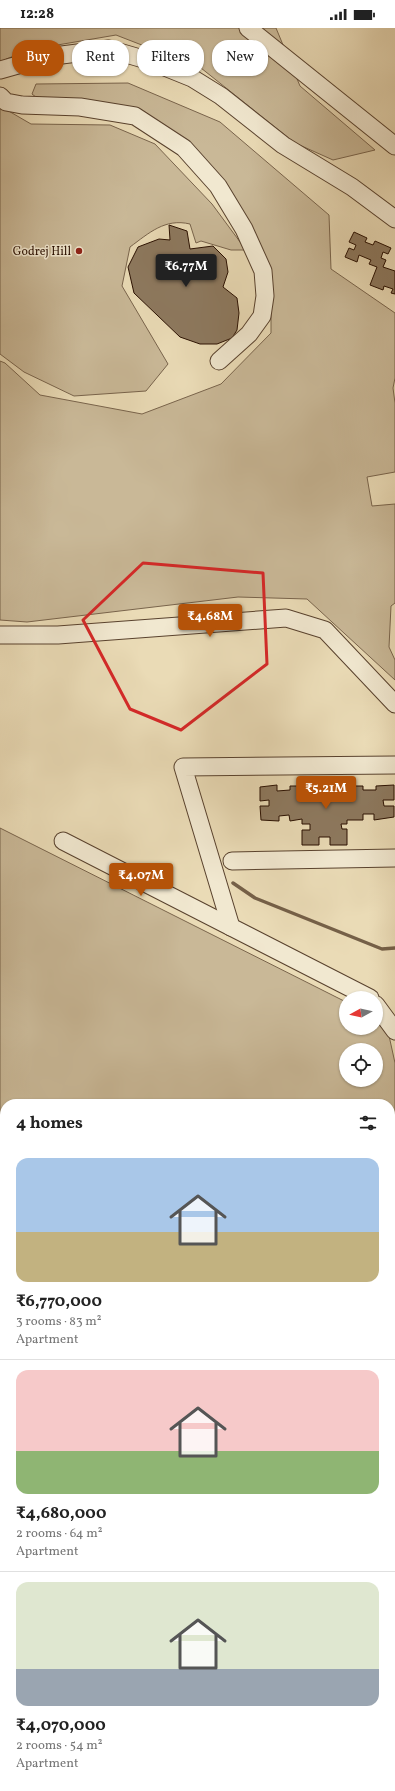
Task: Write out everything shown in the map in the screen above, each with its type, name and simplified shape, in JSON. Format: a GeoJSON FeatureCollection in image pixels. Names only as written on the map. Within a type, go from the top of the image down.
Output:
{"type":"FeatureCollection","features":[{"type":"Feature","properties":{"kind":"street"},"geometry":{"type":"LineString","coordinates":[[248,28],[395,146]]}},
{"type":"Feature","properties":{"kind":"street"},"geometry":{"type":"LineString","coordinates":[[0,70],[46,57],[108,49],[150,61],[192,78],[221,96],[283,144],[352,187],[395,219]]}},
{"type":"Feature","properties":{"kind":"street"},"geometry":{"type":"LineString","coordinates":[[0,96],[6,102],[22,105],[80,107],[135,116],[184,148],[218,186],[244,230],[263,271],[265,296],[262,316],[249,334],[219,361]]}},
{"type":"Feature","properties":{"kind":"street"},"geometry":{"type":"LineString","coordinates":[[0,635],[58,635],[286,618],[325,630],[395,704]]}},
{"type":"Feature","properties":{"kind":"street"},"geometry":{"type":"LineString","coordinates":[[231,927],[183,767],[395,765]]}},
{"type":"Feature","properties":{"kind":"street"},"geometry":{"type":"LineString","coordinates":[[63,841],[356,991]]}},
{"type":"Feature","properties":{"kind":"street"},"geometry":{"type":"LineString","coordinates":[[232,861],[395,858]]}},
{"type":"Feature","properties":{"kind":"street"},"geometry":{"type":"LineString","coordinates":[[383,1015],[395,1031]]}},
{"type":"Feature","properties":{"kind":"highlighted area"},"geometry":{"type":"Polygon","coordinates":[[[143,563],[263,573],[267,664],[181,730],[130,709],[83,620],[143,563]]]}},
{"type":"Feature","properties":{"kind":"shaded area"},"geometry":{"type":"Polygon","coordinates":[[[0,28],[276,28],[300,86],[375,150],[333,160],[295,143],[204,70],[204,40],[137,40],[137,43],[116,35],[87,40],[72,40],[72,43],[64,44],[64,40],[12,40],[12,57],[6,59],[0,65],[0,28]]]}},
{"type":"Feature","properties":{"kind":"shaded area"},"geometry":{"type":"Polygon","coordinates":[[[128,83],[220,122],[329,215],[331,269],[395,313],[395,378],[393,388],[395,403],[395,472],[367,477],[372,506],[395,504],[395,603],[391,606],[389,647],[395,660],[395,680],[307,599],[238,597],[27,622],[0,620],[0,361],[5,363],[40,395],[142,414],[221,384],[271,333],[271,279],[194,147],[121,111],[41,101],[32,94],[36,84],[128,83]]]}},
{"type":"Feature","properties":{"kind":"shaded area"},"geometry":{"type":"Polygon","coordinates":[[[0,106],[31,124],[110,125],[155,144],[212,204],[246,250],[231,250],[201,241],[196,243],[190,224],[181,223],[173,223],[158,228],[130,247],[122,286],[168,364],[146,391],[74,396],[24,372],[0,354],[0,106]]]}},
{"type":"Feature","properties":{"kind":"shaded area"},"geometry":{"type":"Polygon","coordinates":[[[0,828],[339,998],[339,1035],[383,1035],[383,1020],[386,1022],[395,1063],[395,1099],[0,1099],[0,828]]]}},
{"type":"Feature","properties":{"kind":"building"},"geometry":{"type":"Polygon","coordinates":[[[169,225],[187,231],[190,249],[213,246],[226,259],[228,272],[223,287],[237,298],[239,313],[237,330],[232,338],[217,344],[200,344],[180,337],[134,293],[128,267],[138,247],[159,239],[170,240],[169,225]]]}},
{"type":"Feature","properties":{"kind":"building"},"geometry":{"type":"Polygon","coordinates":[[[354,232],[367,238],[365,242],[373,245],[375,241],[391,248],[388,254],[383,252],[381,258],[386,260],[383,267],[395,271],[395,294],[391,293],[393,289],[384,286],[383,290],[370,285],[377,267],[369,264],[371,260],[359,255],[357,262],[345,257],[349,248],[354,250],[356,245],[349,242],[354,232]]]}},
{"type":"Feature","properties":{"kind":"building"},"geometry":{"type":"Polygon","coordinates":[[[277,785],[277,791],[290,790],[290,786],[307,786],[307,798],[345,798],[345,786],[363,786],[363,790],[376,790],[376,786],[394,785],[394,800],[383,800],[384,806],[394,806],[394,817],[374,820],[374,814],[363,814],[363,820],[347,820],[347,824],[341,824],[342,829],[347,829],[347,845],[330,845],[330,837],[319,837],[319,845],[302,845],[302,830],[310,830],[310,824],[302,824],[302,819],[290,821],[289,815],[279,816],[279,821],[261,820],[260,806],[269,806],[269,800],[260,801],[260,787],[277,785]]]}},
{"type":"Feature","properties":{"kind":"waterway"},"geometry":{"type":"LineString","coordinates":[[233,883],[255,898],[382,949],[395,948]]}},
{"type":"Feature","properties":{"kind":"place","name":"Godrej Hill"},"geometry":{"type":"Point","coordinates":[79,251]}}]}
